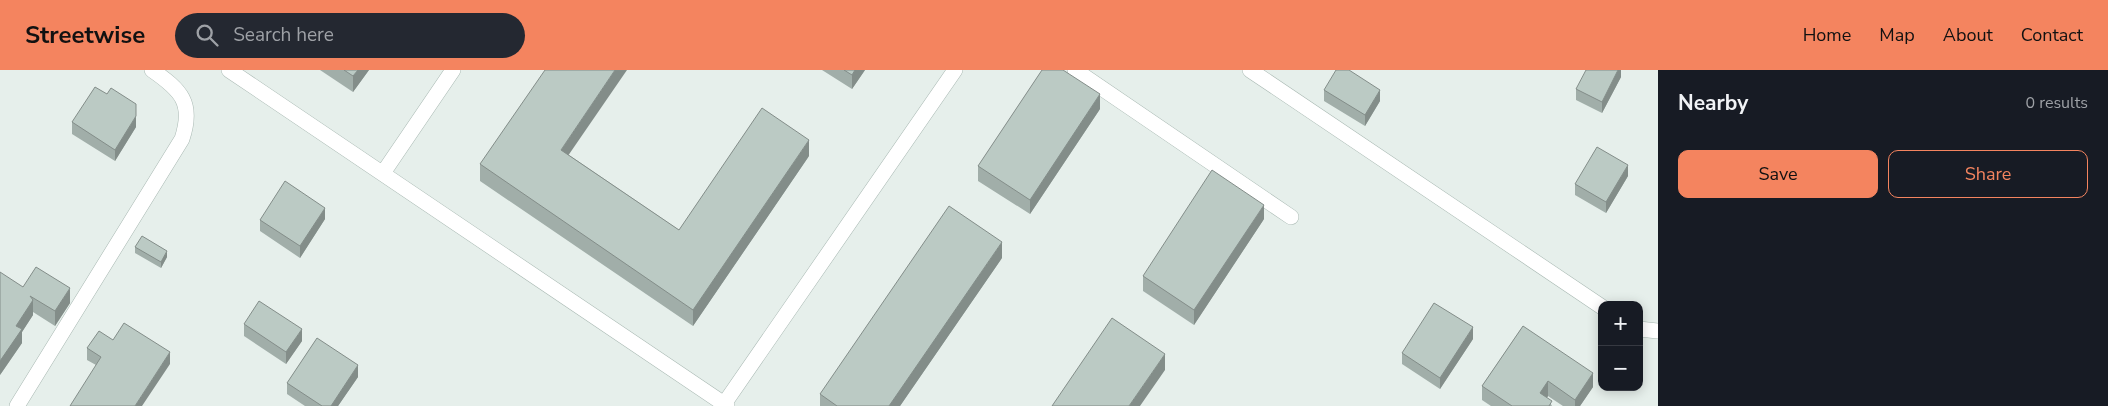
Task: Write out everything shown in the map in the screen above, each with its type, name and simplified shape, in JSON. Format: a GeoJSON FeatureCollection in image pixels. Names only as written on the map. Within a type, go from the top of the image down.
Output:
{"type":"FeatureCollection","features":[{"type":"Feature","properties":{"kind":"street"},"geometry":{"type":"LineString","coordinates":[[17,406],[182,139],[188,123],[185,103],[174,85],[152,70]]}},
{"type":"Feature","properties":{"kind":"street"},"geometry":{"type":"LineString","coordinates":[[229,70],[725,405],[956,70]]}},
{"type":"Feature","properties":{"kind":"street"},"geometry":{"type":"LineString","coordinates":[[383,173],[454,70]]}},
{"type":"Feature","properties":{"kind":"street"},"geometry":{"type":"LineString","coordinates":[[1075,70],[1291,218]]}},
{"type":"Feature","properties":{"kind":"street"},"geometry":{"type":"LineString","coordinates":[[1250,70],[1598,304]]}},
{"type":"Feature","properties":{"kind":"street"},"geometry":{"type":"LineString","coordinates":[[1643,329],[1658,331]]}},
{"type":"Feature","properties":{"kind":"building"},"geometry":{"type":"Polygon","coordinates":[[[344,70],[358,70],[353,76],[344,70]]]}},
{"type":"Feature","properties":{"kind":"building"},"geometry":{"type":"Polygon","coordinates":[[[545,70],[615,70],[561,150],[679,230],[762,108],[809,140],[693,310],[480,164],[545,70]]]}},
{"type":"Feature","properties":{"kind":"building"},"geometry":{"type":"Polygon","coordinates":[[[844,70],[855,70],[852,75],[844,70]]]}},
{"type":"Feature","properties":{"kind":"building"},"geometry":{"type":"Polygon","coordinates":[[[1042,70],[1063,70],[1100,94],[1030,200],[978,166],[1042,70]]]}},
{"type":"Feature","properties":{"kind":"building"},"geometry":{"type":"Polygon","coordinates":[[[1336,70],[1349,70],[1380,90],[1365,115],[1324,90],[1336,70]]]}},
{"type":"Feature","properties":{"kind":"building"},"geometry":{"type":"Polygon","coordinates":[[[1586,70],[1618,70],[1602,102],[1576,89],[1586,70]]]}},
{"type":"Feature","properties":{"kind":"building"},"geometry":{"type":"Polygon","coordinates":[[[95,87],[107,94],[111,88],[136,104],[136,116],[115,150],[72,122],[95,87]]]}},
{"type":"Feature","properties":{"kind":"building"},"geometry":{"type":"Polygon","coordinates":[[[1597,147],[1628,165],[1606,202],[1575,184],[1597,147]]]}},
{"type":"Feature","properties":{"kind":"building"},"geometry":{"type":"Polygon","coordinates":[[[1212,170],[1264,205],[1194,310],[1143,276],[1212,170]]]}},
{"type":"Feature","properties":{"kind":"building"},"geometry":{"type":"Polygon","coordinates":[[[285,181],[325,208],[300,246],[260,220],[285,181]]]}},
{"type":"Feature","properties":{"kind":"building"},"geometry":{"type":"Polygon","coordinates":[[[949,206],[1002,242],[889,406],[837,406],[820,394],[949,206]]]}},
{"type":"Feature","properties":{"kind":"building"},"geometry":{"type":"Polygon","coordinates":[[[142,236],[167,251],[161,262],[135,247],[142,236]]]}},
{"type":"Feature","properties":{"kind":"building"},"geometry":{"type":"Polygon","coordinates":[[[36,267],[70,288],[55,311],[30,296],[33,300],[16,326],[22,329],[0,361],[0,272],[23,287],[36,267]]]}},
{"type":"Feature","properties":{"kind":"building"},"geometry":{"type":"Polygon","coordinates":[[[259,301],[302,329],[286,352],[244,324],[259,301]]]}},
{"type":"Feature","properties":{"kind":"building"},"geometry":{"type":"Polygon","coordinates":[[[1434,303],[1473,327],[1440,378],[1402,353],[1434,303]]]}},
{"type":"Feature","properties":{"kind":"building"},"geometry":{"type":"Polygon","coordinates":[[[1112,318],[1165,354],[1129,406],[1052,406],[1112,318]]]}},
{"type":"Feature","properties":{"kind":"building"},"geometry":{"type":"Polygon","coordinates":[[[124,323],[170,352],[135,406],[70,406],[101,357],[87,348],[99,331],[113,340],[124,323]]]}},
{"type":"Feature","properties":{"kind":"building"},"geometry":{"type":"Polygon","coordinates":[[[1523,326],[1593,373],[1575,400],[1548,381],[1540,393],[1552,401],[1549,406],[1512,406],[1482,386],[1523,326]]]}},
{"type":"Feature","properties":{"kind":"building"},"geometry":{"type":"Polygon","coordinates":[[[317,338],[358,365],[331,406],[322,406],[287,383],[317,338]]]}}]}
